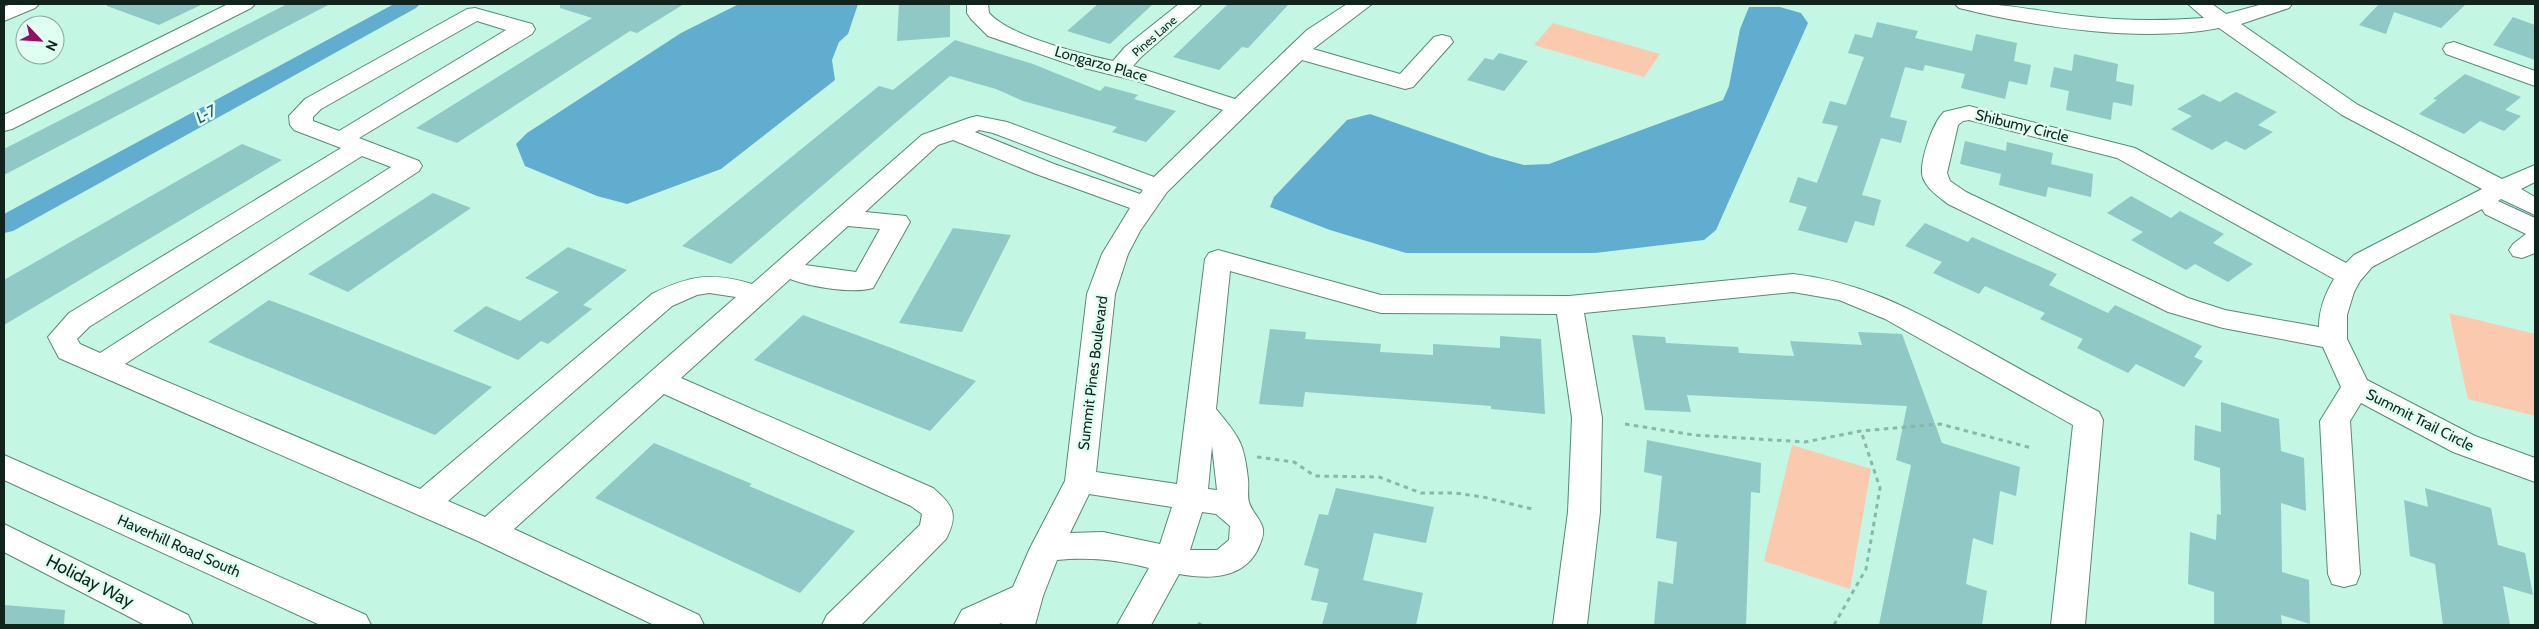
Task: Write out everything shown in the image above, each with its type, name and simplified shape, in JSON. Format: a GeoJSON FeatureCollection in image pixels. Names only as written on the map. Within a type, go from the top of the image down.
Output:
{"type":"FeatureCollection","features":[{"type":"Feature","properties":{"kind":"street"},"geometry":{"type":"LineString","coordinates":[[4,15],[28,4]]}},
{"type":"Feature","properties":{"kind":"street"},"geometry":{"type":"LineString","coordinates":[[4,124],[244,4]]}},
{"type":"Feature","properties":{"kind":"street","name":"Longarzo Place"},"geometry":{"type":"LineString","coordinates":[[978,4],[978,12],[982,19],[996,31],[1080,60],[1145,76],[1238,108]]}},
{"type":"Feature","properties":{"kind":"street","name":"Pines Lane"},"geometry":{"type":"LineString","coordinates":[[1118,70],[1133,52],[1192,4]]}},
{"type":"Feature","properties":{"kind":"street","name":"Summit Pines Boulevard"},"geometry":{"type":"LineString","coordinates":[[970,625],[974,620],[1022,610],[1046,548],[1080,481],[1101,294],[1128,229],[1151,196],[1238,108],[1335,20],[1360,4]]}},
{"type":"Feature","properties":{"kind":"street"},"geometry":{"type":"LineString","coordinates":[[1966,4],[2018,15],[2111,25],[2156,26],[2247,16],[2282,4]]}},
{"type":"Feature","properties":{"kind":"street"},"geometry":{"type":"LineString","coordinates":[[2198,4],[2224,20],[2350,110],[2490,195],[2535,228]]}},
{"type":"Feature","properties":{"kind":"street"},"geometry":{"type":"LineString","coordinates":[[102,365],[410,166],[350,144],[302,125],[301,116],[313,104],[475,14],[524,29],[350,144],[80,320],[62,337],[69,351],[489,532],[687,625]]}},
{"type":"Feature","properties":{"kind":"street"},"geometry":{"type":"LineString","coordinates":[[1298,52],[1405,82],[1442,42]]}},
{"type":"Feature","properties":{"kind":"street"},"geometry":{"type":"LineString","coordinates":[[2454,50],[2535,79]]}},
{"type":"Feature","properties":{"kind":"street","name":"Shibumy Circle"},"geometry":{"type":"LineString","coordinates":[[2333,339],[2200,313],[2178,305],[1957,198],[1943,188],[1935,178],[1934,168],[1947,121],[1954,115],[1969,113],[2126,153],[2349,276]]}},
{"type":"Feature","properties":{"kind":"street"},"geometry":{"type":"LineString","coordinates":[[489,532],[930,140],[951,131],[996,147],[1045,169],[1151,196]]}},
{"type":"Feature","properties":{"kind":"street","name":"Summit Trail Circle"},"geometry":{"type":"LineString","coordinates":[[2535,172],[2374,254],[2349,276],[2340,292],[2333,315],[2333,339],[2356,387],[2464,444],[2535,470]]}},
{"type":"Feature","properties":{"kind":"street"},"geometry":{"type":"LineString","coordinates":[[2490,195],[2535,206]]}},
{"type":"Feature","properties":{"kind":"street"},"geometry":{"type":"LineString","coordinates":[[786,268],[808,276],[864,282],[897,222],[843,218]]}},
{"type":"Feature","properties":{"kind":"street"},"geometry":{"type":"LineString","coordinates":[[1134,625],[1171,558],[1191,499],[1218,259],[1381,304],[1569,305],[1792,284],[1828,286],[1862,296],[1895,312],[2088,420],[2068,625]]}},
{"type":"Feature","properties":{"kind":"street"},"geometry":{"type":"LineString","coordinates":[[423,504],[662,300],[698,284],[717,283],[756,294]]}},
{"type":"Feature","properties":{"kind":"street"},"geometry":{"type":"LineString","coordinates":[[1569,305],[1587,418],[1584,512],[1570,625]]}},
{"type":"Feature","properties":{"kind":"street"},"geometry":{"type":"LineString","coordinates":[[660,380],[922,496],[938,510],[935,530],[839,625]]}},
{"type":"Feature","properties":{"kind":"street"},"geometry":{"type":"LineString","coordinates":[[2344,574],[2335,420],[2356,387]]}},
{"type":"Feature","properties":{"kind":"street"},"geometry":{"type":"LineString","coordinates":[[1202,412],[1228,445],[1233,481],[1233,509]]}},
{"type":"Feature","properties":{"kind":"street","name":"Haverhill Road South"},"geometry":{"type":"LineString","coordinates":[[4,467],[354,625]]}},
{"type":"Feature","properties":{"kind":"street"},"geometry":{"type":"LineString","coordinates":[[1046,548],[1102,544],[1171,558],[1220,563],[1233,557],[1242,548],[1246,538],[1246,527],[1242,517],[1222,503],[1080,481]]}},
{"type":"Feature","properties":{"kind":"street","name":"Holiday Way"},"geometry":{"type":"LineString","coordinates":[[4,537],[176,625]]}},
{"type":"Feature","properties":{"kind":"path"},"geometry":{"type":"LineString","coordinates":[[1625,424],[1694,435],[1805,442],[1860,431],[1940,424],[2032,448]]}},
{"type":"Feature","properties":{"kind":"path"},"geometry":{"type":"LineString","coordinates":[[1834,625],[1866,569],[1880,488],[1860,431]]}},
{"type":"Feature","properties":{"kind":"path"},"geometry":{"type":"LineString","coordinates":[[1252,456],[1294,462],[1315,476],[1379,477],[1421,493],[1455,493],[1484,497],[1532,509]]}},
{"type":"Feature","properties":{"kind":"shaded area"},"geometry":{"type":"Polygon","coordinates":[[[1553,23],[1660,54],[1644,77],[1534,45],[1553,23]]]}},
{"type":"Feature","properties":{"kind":"shaded area"},"geometry":{"type":"Polygon","coordinates":[[[2449,313],[2535,334],[2535,416],[2468,399],[2449,313]]]}},
{"type":"Feature","properties":{"kind":"shaded area"},"geometry":{"type":"Polygon","coordinates":[[[1792,445],[1871,469],[1850,589],[1764,561],[1792,445]]]}},
{"type":"Feature","properties":{"kind":"water"},"geometry":{"type":"Polygon","coordinates":[[[739,4],[858,4],[848,34],[839,42],[832,60],[835,80],[721,169],[627,204],[597,196],[525,166],[516,144],[527,133],[681,33],[739,4]]]}},
{"type":"Feature","properties":{"kind":"water"},"geometry":{"type":"Polygon","coordinates":[[[1749,7],[1780,7],[1801,13],[1808,23],[1716,230],[1704,240],[1595,253],[1406,253],[1330,230],[1270,207],[1274,197],[1347,120],[1370,114],[1491,156],[1524,165],[1549,164],[1723,100],[1729,86],[1740,29],[1749,7]]]}},
{"type":"Feature","properties":{"kind":"building"},"geometry":{"type":"Polygon","coordinates":[[[107,4],[203,4],[159,25],[107,6],[107,4]]]}},
{"type":"Feature","properties":{"kind":"building"},"geometry":{"type":"Polygon","coordinates":[[[287,4],[330,4],[4,175],[4,149],[287,4]]]}},
{"type":"Feature","properties":{"kind":"building"},"geometry":{"type":"Polygon","coordinates":[[[560,4],[684,4],[637,33],[630,31],[457,143],[416,128],[592,18],[560,8],[560,4]]]}},
{"type":"Feature","properties":{"kind":"building"},"geometry":{"type":"Polygon","coordinates":[[[899,4],[950,4],[950,37],[897,41],[899,4]]]}},
{"type":"Feature","properties":{"kind":"building"},"geometry":{"type":"Polygon","coordinates":[[[1098,4],[1153,4],[1110,44],[1067,31],[1098,4]]]}},
{"type":"Feature","properties":{"kind":"building"},"geometry":{"type":"Polygon","coordinates":[[[1228,4],[1289,4],[1248,48],[1242,47],[1219,70],[1173,57],[1228,4]]]}},
{"type":"Feature","properties":{"kind":"building"},"geometry":{"type":"Polygon","coordinates":[[[2379,4],[2466,4],[2441,28],[2394,12],[2386,34],[2359,25],[2379,4]]]}},
{"type":"Feature","properties":{"kind":"building"},"geometry":{"type":"Polygon","coordinates":[[[2513,17],[2535,25],[2535,60],[2493,45],[2513,17]]]}},
{"type":"Feature","properties":{"kind":"building"},"geometry":{"type":"Polygon","coordinates":[[[1877,22],[1918,31],[1915,38],[1972,51],[1976,34],[2017,43],[2014,61],[2031,65],[2027,85],[2009,81],[2005,99],[1961,88],[1965,74],[1925,65],[1923,71],[1905,67],[1890,117],[1907,121],[1901,143],[1881,138],[1862,195],[1881,200],[1874,226],[1855,221],[1847,243],[1798,230],[1807,207],[1789,202],[1798,177],[1817,183],[1838,126],[1822,123],[1830,101],[1846,105],[1864,57],[1848,53],[1855,34],[1872,38],[1877,22]]]}},
{"type":"Feature","properties":{"kind":"building"},"geometry":{"type":"Polygon","coordinates":[[[955,40],[1033,64],[1100,91],[1105,86],[1138,95],[1134,99],[1176,111],[1146,142],[1112,132],[1117,127],[1023,101],[996,89],[950,76],[731,264],[682,246],[879,86],[893,90],[955,40]]]}},
{"type":"Feature","properties":{"kind":"building"},"geometry":{"type":"Polygon","coordinates":[[[1499,53],[1528,61],[1504,91],[1467,80],[1485,58],[1493,60],[1499,53]]]}},
{"type":"Feature","properties":{"kind":"building"},"geometry":{"type":"Polygon","coordinates":[[[2074,54],[2118,64],[2116,81],[2134,85],[2132,106],[2113,102],[2111,120],[2066,110],[2069,91],[2050,87],[2054,67],[2072,71],[2074,54]]]}},
{"type":"Feature","properties":{"kind":"building"},"geometry":{"type":"Polygon","coordinates":[[[2465,74],[2521,97],[2505,110],[2521,116],[2504,131],[2480,121],[2464,134],[2419,114],[2437,100],[2433,99],[2465,74]]]}},
{"type":"Feature","properties":{"kind":"building"},"geometry":{"type":"Polygon","coordinates":[[[2236,92],[2277,112],[2258,125],[2273,132],[2245,150],[2226,141],[2212,150],[2171,129],[2192,116],[2177,109],[2203,94],[2220,102],[2236,92]]]}},
{"type":"Feature","properties":{"kind":"building"},"geometry":{"type":"Polygon","coordinates":[[[1965,141],[2006,151],[2007,142],[2053,153],[2051,164],[2093,174],[2091,197],[2048,187],[2046,197],[1999,185],[2001,174],[1960,164],[1965,141]]]}},
{"type":"Feature","properties":{"kind":"building"},"geometry":{"type":"Polygon","coordinates":[[[242,144],[282,160],[4,325],[4,280],[242,144]]]}},
{"type":"Feature","properties":{"kind":"building"},"geometry":{"type":"Polygon","coordinates":[[[433,193],[471,208],[348,292],[308,274],[433,193]]]}},
{"type":"Feature","properties":{"kind":"building"},"geometry":{"type":"Polygon","coordinates":[[[2131,196],[2171,218],[2180,211],[2224,234],[2213,243],[2253,264],[2228,282],[2195,264],[2186,270],[2131,240],[2143,232],[2107,213],[2131,196]]]}},
{"type":"Feature","properties":{"kind":"building"},"geometry":{"type":"Polygon","coordinates":[[[1925,223],[1968,242],[1972,237],[2057,274],[2049,285],[2108,313],[2115,305],[2202,346],[2194,357],[2203,361],[2184,387],[2136,364],[2128,373],[2077,348],[2083,339],[2040,319],[2045,313],[1985,286],[1979,294],[1933,273],[1942,262],[1905,246],[1925,223]]]}},
{"type":"Feature","properties":{"kind":"building"},"geometry":{"type":"Polygon","coordinates":[[[953,228],[1011,235],[962,332],[899,323],[953,228]]]}},
{"type":"Feature","properties":{"kind":"building"},"geometry":{"type":"Polygon","coordinates":[[[568,247],[627,270],[583,305],[592,309],[548,344],[541,341],[518,360],[453,331],[486,306],[520,321],[559,292],[525,278],[568,247]]]}},
{"type":"Feature","properties":{"kind":"building"},"geometry":{"type":"Polygon","coordinates":[[[269,300],[492,387],[435,435],[208,342],[269,300]]]}},
{"type":"Feature","properties":{"kind":"building"},"geometry":{"type":"Polygon","coordinates":[[[803,315],[976,381],[930,431],[754,360],[803,315]]]}},
{"type":"Feature","properties":{"kind":"building"},"geometry":{"type":"Polygon","coordinates":[[[1270,329],[1306,332],[1305,339],[1381,344],[1380,352],[1433,355],[1433,344],[1500,348],[1500,336],[1541,339],[1545,414],[1491,409],[1491,406],[1305,392],[1303,407],[1259,404],[1270,329]]]}},
{"type":"Feature","properties":{"kind":"building"},"geometry":{"type":"Polygon","coordinates":[[[1858,332],[1902,334],[1942,443],[2020,467],[2016,496],[2000,491],[1993,545],[1973,538],[1966,584],[1987,591],[1982,625],[1879,625],[1911,465],[1896,460],[1907,406],[1687,395],[1691,412],[1645,410],[1632,335],[1665,337],[1666,343],[1738,347],[1739,353],[1794,356],[1790,341],[1862,345],[1858,332]]]}},
{"type":"Feature","properties":{"kind":"building"},"geometry":{"type":"Polygon","coordinates":[[[2221,402],[2279,419],[2281,451],[2304,458],[2306,511],[2281,503],[2282,572],[2309,580],[2310,624],[2281,615],[2282,625],[2214,625],[2214,592],[2188,584],[2190,532],[2216,540],[2217,514],[2221,515],[2220,468],[2194,460],[2195,425],[2221,432],[2221,402]]]}},
{"type":"Feature","properties":{"kind":"building"},"geometry":{"type":"Polygon","coordinates":[[[1647,440],[1761,463],[1760,493],[1751,492],[1746,625],[1654,625],[1658,581],[1673,584],[1677,542],[1656,538],[1662,476],[1644,472],[1647,440]]]}},
{"type":"Feature","properties":{"kind":"building"},"geometry":{"type":"Polygon","coordinates":[[[654,443],[752,484],[749,486],[855,531],[800,593],[595,498],[654,443]]]}},
{"type":"Feature","properties":{"kind":"building"},"geometry":{"type":"Polygon","coordinates":[[[1336,488],[1434,507],[1426,543],[1374,533],[1363,580],[1423,593],[1416,625],[1322,625],[1328,603],[1311,600],[1319,569],[1304,565],[1319,514],[1328,515],[1336,488]]]}},
{"type":"Feature","properties":{"kind":"building"},"geometry":{"type":"Polygon","coordinates":[[[2425,488],[2491,508],[2498,545],[2525,553],[2533,595],[2503,586],[2510,625],[2443,625],[2435,564],[2410,556],[2404,500],[2428,507],[2425,488]]]}},
{"type":"Feature","properties":{"kind":"building"},"geometry":{"type":"Polygon","coordinates":[[[4,605],[65,610],[64,625],[4,625],[4,605]]]}},
{"type":"Feature","properties":{"kind":"waterway","name":"L-7"},"geometry":{"type":"LineString","coordinates":[[4,225],[409,4]]}}]}
